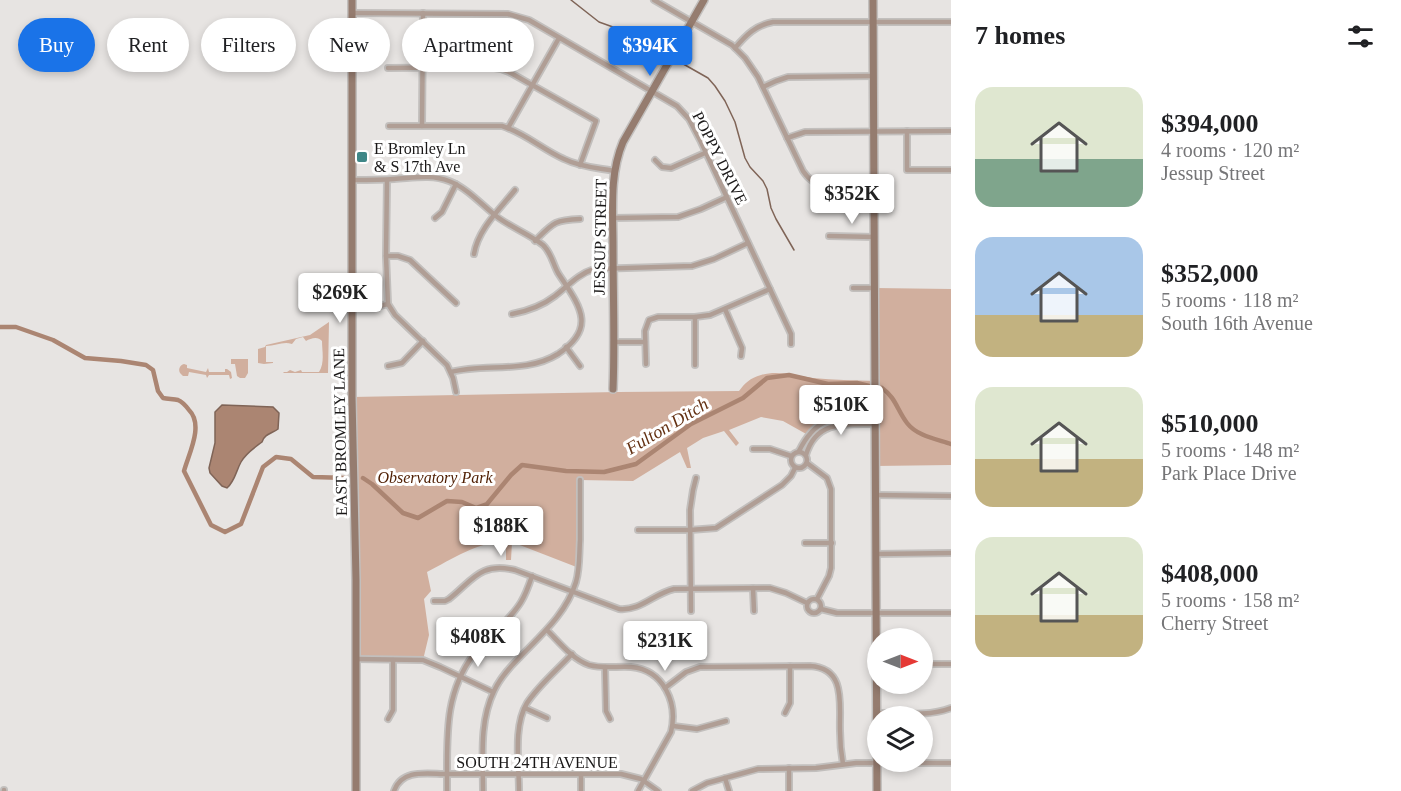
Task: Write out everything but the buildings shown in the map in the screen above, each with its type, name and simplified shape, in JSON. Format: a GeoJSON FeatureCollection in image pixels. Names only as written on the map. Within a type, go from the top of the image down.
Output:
{"type":"FeatureCollection","features":[{"type":"Feature","properties":{"kind":"street","name":"EAST BROMLEY LANE"},"geometry":{"type":"LineString","coordinates":[[352,0],[356,791]]}},
{"type":"Feature","properties":{"kind":"street"},"geometry":{"type":"LineString","coordinates":[[654,0],[735,48],[751,66],[806,175],[814,182],[826,185],[875,184]]}},
{"type":"Feature","properties":{"kind":"street","name":"JESSUP STREET"},"geometry":{"type":"LineString","coordinates":[[613,389],[613,218],[614,171],[617,158],[623,142],[704,0]]}},
{"type":"Feature","properties":{"kind":"street"},"geometry":{"type":"LineString","coordinates":[[873,0],[876,628]]}},
{"type":"Feature","properties":{"kind":"street","name":"POPPY DRIVE"},"geometry":{"type":"LineString","coordinates":[[352,13],[508,14],[524,18],[672,102],[686,116],[727,197],[791,334],[791,344]]}},
{"type":"Feature","properties":{"kind":"street"},"geometry":{"type":"LineString","coordinates":[[423,13],[423,18]]}},
{"type":"Feature","properties":{"kind":"street"},"geometry":{"type":"LineString","coordinates":[[735,48],[752,30],[767,23],[791,21],[951,22]]}},
{"type":"Feature","properties":{"kind":"street"},"geometry":{"type":"LineString","coordinates":[[508,128],[559,38]]}},
{"type":"Feature","properties":{"kind":"street"},"geometry":{"type":"LineString","coordinates":[[422,72],[422,126]]}},
{"type":"Feature","properties":{"kind":"street"},"geometry":{"type":"LineString","coordinates":[[509,72],[596,121],[580,165]]}},
{"type":"Feature","properties":{"kind":"street"},"geometry":{"type":"LineString","coordinates":[[763,87],[788,77],[874,75]]}},
{"type":"Feature","properties":{"kind":"street"},"geometry":{"type":"LineString","coordinates":[[389,126],[498,126],[508,128],[560,158],[580,165],[614,171]]}},
{"type":"Feature","properties":{"kind":"street"},"geometry":{"type":"LineString","coordinates":[[907,131],[907,170],[951,170]]}},
{"type":"Feature","properties":{"kind":"street"},"geometry":{"type":"LineString","coordinates":[[787,138],[805,132],[951,131]]}},
{"type":"Feature","properties":{"kind":"street"},"geometry":{"type":"LineString","coordinates":[[655,160],[662,167],[671,168],[705,153]]}},
{"type":"Feature","properties":{"kind":"street"},"geometry":{"type":"LineString","coordinates":[[353,180],[432,177],[456,184],[469,192],[495,215],[544,246],[577,301],[581,318],[578,334],[573,342],[547,360],[531,364],[467,368],[451,372]]}},
{"type":"Feature","properties":{"kind":"street"},"geometry":{"type":"LineString","coordinates":[[387,180],[388,304],[395,315],[440,357],[451,372],[456,392]]}},
{"type":"Feature","properties":{"kind":"street"},"geometry":{"type":"LineString","coordinates":[[435,218],[442,212],[456,184]]}},
{"type":"Feature","properties":{"kind":"street"},"geometry":{"type":"LineString","coordinates":[[474,254],[481,234],[515,190]]}},
{"type":"Feature","properties":{"kind":"street"},"geometry":{"type":"LineString","coordinates":[[613,218],[678,216],[727,197]]}},
{"type":"Feature","properties":{"kind":"street"},"geometry":{"type":"LineString","coordinates":[[535,241],[554,223],[580,219]]}},
{"type":"Feature","properties":{"kind":"street"},"geometry":{"type":"LineString","coordinates":[[829,236],[875,237]]}},
{"type":"Feature","properties":{"kind":"street"},"geometry":{"type":"LineString","coordinates":[[512,314],[540,305],[588,271],[613,267],[692,266],[714,259],[748,243]]}},
{"type":"Feature","properties":{"kind":"street"},"geometry":{"type":"LineString","coordinates":[[386,256],[398,256],[410,260],[456,303]]}},
{"type":"Feature","properties":{"kind":"street"},"geometry":{"type":"LineString","coordinates":[[853,288],[875,288]]}},
{"type":"Feature","properties":{"kind":"street"},"geometry":{"type":"LineString","coordinates":[[646,364],[647,319],[710,315],[770,289]]}},
{"type":"Feature","properties":{"kind":"street"},"geometry":{"type":"LineString","coordinates":[[353,308],[370,308],[388,304]]}},
{"type":"Feature","properties":{"kind":"street"},"geometry":{"type":"LineString","coordinates":[[725,309],[742,348],[741,356]]}},
{"type":"Feature","properties":{"kind":"street"},"geometry":{"type":"LineString","coordinates":[[695,317],[695,364]]}},
{"type":"Feature","properties":{"kind":"street"},"geometry":{"type":"LineString","coordinates":[[388,366],[397,365],[406,360],[423,341]]}},
{"type":"Feature","properties":{"kind":"street"},"geometry":{"type":"LineString","coordinates":[[613,342],[645,342]]}},
{"type":"Feature","properties":{"kind":"street"},"geometry":{"type":"LineString","coordinates":[[566,347],[580,366]]}},
{"type":"Feature","properties":{"kind":"street"},"geometry":{"type":"LineString","coordinates":[[791,456],[799,451],[812,430],[825,422],[842,418],[875,421]]}},
{"type":"Feature","properties":{"kind":"street"},"geometry":{"type":"LineString","coordinates":[[795,468],[803,468],[807,463],[806,455],[812,440],[824,429],[842,424],[875,421]]}},
{"type":"Feature","properties":{"kind":"street"},"geometry":{"type":"LineString","coordinates":[[753,449],[770,449],[791,456]]}},
{"type":"Feature","properties":{"kind":"street"},"geometry":{"type":"LineString","coordinates":[[799,451],[806,455]]}},
{"type":"Feature","properties":{"kind":"street"},"geometry":{"type":"LineString","coordinates":[[791,456],[791,463],[795,468]]}},
{"type":"Feature","properties":{"kind":"street"},"geometry":{"type":"LineString","coordinates":[[807,463],[827,478],[831,489],[831,568],[817,599]]}},
{"type":"Feature","properties":{"kind":"street"},"geometry":{"type":"LineString","coordinates":[[638,530],[716,528],[782,485],[791,477],[795,468]]}},
{"type":"Feature","properties":{"kind":"street"},"geometry":{"type":"LineString","coordinates":[[690,611],[691,499],[696,478]]}},
{"type":"Feature","properties":{"kind":"street"},"geometry":{"type":"LineString","coordinates":[[483,791],[484,723],[493,693],[503,676],[561,612],[573,591],[578,575],[580,480]]}},
{"type":"Feature","properties":{"kind":"street"},"geometry":{"type":"LineString","coordinates":[[875,495],[951,496]]}},
{"type":"Feature","properties":{"kind":"street"},"geometry":{"type":"LineString","coordinates":[[805,543],[832,543]]}},
{"type":"Feature","properties":{"kind":"street"},"geometry":{"type":"LineString","coordinates":[[875,554],[951,554]]}},
{"type":"Feature","properties":{"kind":"street"},"geometry":{"type":"LineString","coordinates":[[434,601],[449,599],[473,577],[490,569],[511,569],[612,607],[626,610],[642,605],[666,591],[690,588],[770,588],[807,603]]}},
{"type":"Feature","properties":{"kind":"street"},"geometry":{"type":"LineString","coordinates":[[447,791],[449,716],[454,693],[474,654],[520,604],[532,576]]}},
{"type":"Feature","properties":{"kind":"street"},"geometry":{"type":"LineString","coordinates":[[753,588],[754,611]]}},
{"type":"Feature","properties":{"kind":"street"},"geometry":{"type":"LineString","coordinates":[[807,603],[811,599],[817,599],[821,603],[821,609]]}},
{"type":"Feature","properties":{"kind":"street"},"geometry":{"type":"LineString","coordinates":[[807,603],[811,612],[816,613],[821,609]]}},
{"type":"Feature","properties":{"kind":"street"},"geometry":{"type":"LineString","coordinates":[[821,609],[837,613],[951,613]]}},
{"type":"Feature","properties":{"kind":"street"},"geometry":{"type":"LineString","coordinates":[[547,630],[572,654],[590,665],[643,670],[652,675],[665,688],[672,704],[673,726],[665,745],[638,791]]}},
{"type":"Feature","properties":{"kind":"street"},"geometry":{"type":"LineString","coordinates":[[519,791],[521,716],[534,694],[572,654]]}},
{"type":"Feature","properties":{"kind":"street"},"geometry":{"type":"LineString","coordinates":[[356,659],[423,660],[493,693]]}},
{"type":"Feature","properties":{"kind":"street"},"geometry":{"type":"LineString","coordinates":[[388,719],[393,711],[393,660]]}},
{"type":"Feature","properties":{"kind":"street"},"geometry":{"type":"LineString","coordinates":[[933,664],[951,664]]}},
{"type":"Feature","properties":{"kind":"street"},"geometry":{"type":"LineString","coordinates":[[784,713],[790,703],[790,666]]}},
{"type":"Feature","properties":{"kind":"street"},"geometry":{"type":"LineString","coordinates":[[665,688],[686,672],[700,667],[815,666],[833,672],[839,689],[843,764]]}},
{"type":"Feature","properties":{"kind":"street"},"geometry":{"type":"LineString","coordinates":[[605,667],[606,711],[610,719]]}},
{"type":"Feature","properties":{"kind":"street"},"geometry":{"type":"LineString","coordinates":[[525,708],[547,718]]}},
{"type":"Feature","properties":{"kind":"street"},"geometry":{"type":"LineString","coordinates":[[933,713],[951,708]]}},
{"type":"Feature","properties":{"kind":"street"},"geometry":{"type":"LineString","coordinates":[[673,726],[697,729],[726,721]]}},
{"type":"Feature","properties":{"kind":"street"},"geometry":{"type":"LineString","coordinates":[[692,791],[702,785],[758,769],[816,768],[867,763]]}},
{"type":"Feature","properties":{"kind":"street"},"geometry":{"type":"LineString","coordinates":[[933,763],[951,763]]}},
{"type":"Feature","properties":{"kind":"street"},"geometry":{"type":"LineString","coordinates":[[789,768],[789,791]]}},
{"type":"Feature","properties":{"kind":"street"},"geometry":{"type":"LineString","coordinates":[[876,772],[877,791]]}},
{"type":"Feature","properties":{"kind":"street","name":"SOUTH 24TH AVENUE"},"geometry":{"type":"LineString","coordinates":[[394,791],[396,781],[408,775],[447,774],[627,775],[644,780],[658,791]]}},
{"type":"Feature","properties":{"kind":"street"},"geometry":{"type":"LineString","coordinates":[[581,774],[581,791]]}},
{"type":"Feature","properties":{"kind":"street"},"geometry":{"type":"LineString","coordinates":[[725,778],[729,791]]}},
{"type":"Feature","properties":{"kind":"green space","name":"Observatory Park"},"geometry":{"type":"Polygon","coordinates":[[[875,288],[951,289],[951,465],[875,466],[875,418],[831,419],[808,435],[783,421],[761,417],[729,430],[739,443],[736,446],[724,431],[703,438],[687,448],[691,468],[687,468],[680,452],[633,481],[580,480],[579,568],[512,542],[511,560],[506,560],[506,541],[475,548],[427,572],[431,591],[424,599],[429,635],[423,660],[356,659],[352,397],[739,391],[754,378],[774,373],[821,379],[875,381],[875,288]]]}},
{"type":"Feature","properties":{"kind":"green space"},"geometry":{"type":"Polygon","coordinates":[[[329,322],[328,373],[283,372],[301,370],[302,372],[319,372],[323,361],[322,341],[316,338],[306,341],[303,337],[296,339],[292,344],[266,346],[266,362],[273,363],[258,363],[258,349],[266,345],[310,335],[329,322]]]}},
{"type":"Feature","properties":{"kind":"green space"},"geometry":{"type":"Polygon","coordinates":[[[231,359],[248,359],[248,373],[245,378],[237,376],[235,364],[231,364],[231,359]]]}},
{"type":"Feature","properties":{"kind":"green space"},"geometry":{"type":"Polygon","coordinates":[[[184,364],[187,368],[206,372],[208,368],[209,372],[225,372],[227,369],[231,372],[232,378],[230,379],[229,375],[209,375],[207,378],[206,375],[189,372],[188,376],[183,376],[179,369],[184,364]]]}},
{"type":"Feature","properties":{"kind":"shaded area"},"geometry":{"type":"Polygon","coordinates":[[[222,405],[273,407],[279,413],[278,429],[267,435],[245,456],[227,488],[222,486],[210,473],[209,468],[215,443],[215,412],[222,405]]]}},
{"type":"Feature","properties":{"kind":"waterway"},"geometry":{"type":"LineString","coordinates":[[571,0],[599,22],[638,36],[665,54]]}},
{"type":"Feature","properties":{"kind":"waterway"},"geometry":{"type":"LineString","coordinates":[[678,61],[708,78],[725,101],[735,122],[745,158],[763,181],[771,208],[794,250]]}},
{"type":"Feature","properties":{"kind":"waterway","name":"Fulton Ditch"},"geometry":{"type":"LineString","coordinates":[[0,327],[16,327],[53,340],[85,358],[146,365],[153,370],[158,391],[163,398],[180,401],[193,416],[194,439],[184,471],[211,525],[225,532],[241,524],[263,467],[276,457],[291,459],[313,477],[348,478]]}},
{"type":"Feature","properties":{"kind":"waterway","name":"Fulton Ditch"},"geometry":{"type":"LineString","coordinates":[[363,478],[403,513],[418,518],[447,501],[462,502],[476,508],[487,504],[522,465],[566,471],[604,472],[636,464],[691,424],[743,398],[767,378],[789,375],[828,384],[857,383],[869,386]]}},
{"type":"Feature","properties":{"kind":"waterway","name":"Fulton Ditch"},"geometry":{"type":"LineString","coordinates":[[882,388],[911,427],[927,436],[951,444]]}},
{"type":"Feature","properties":{"kind":"place","name":"E Bromley Ln & S 17th Ave"},"geometry":{"type":"Point","coordinates":[362,157]}}]}
